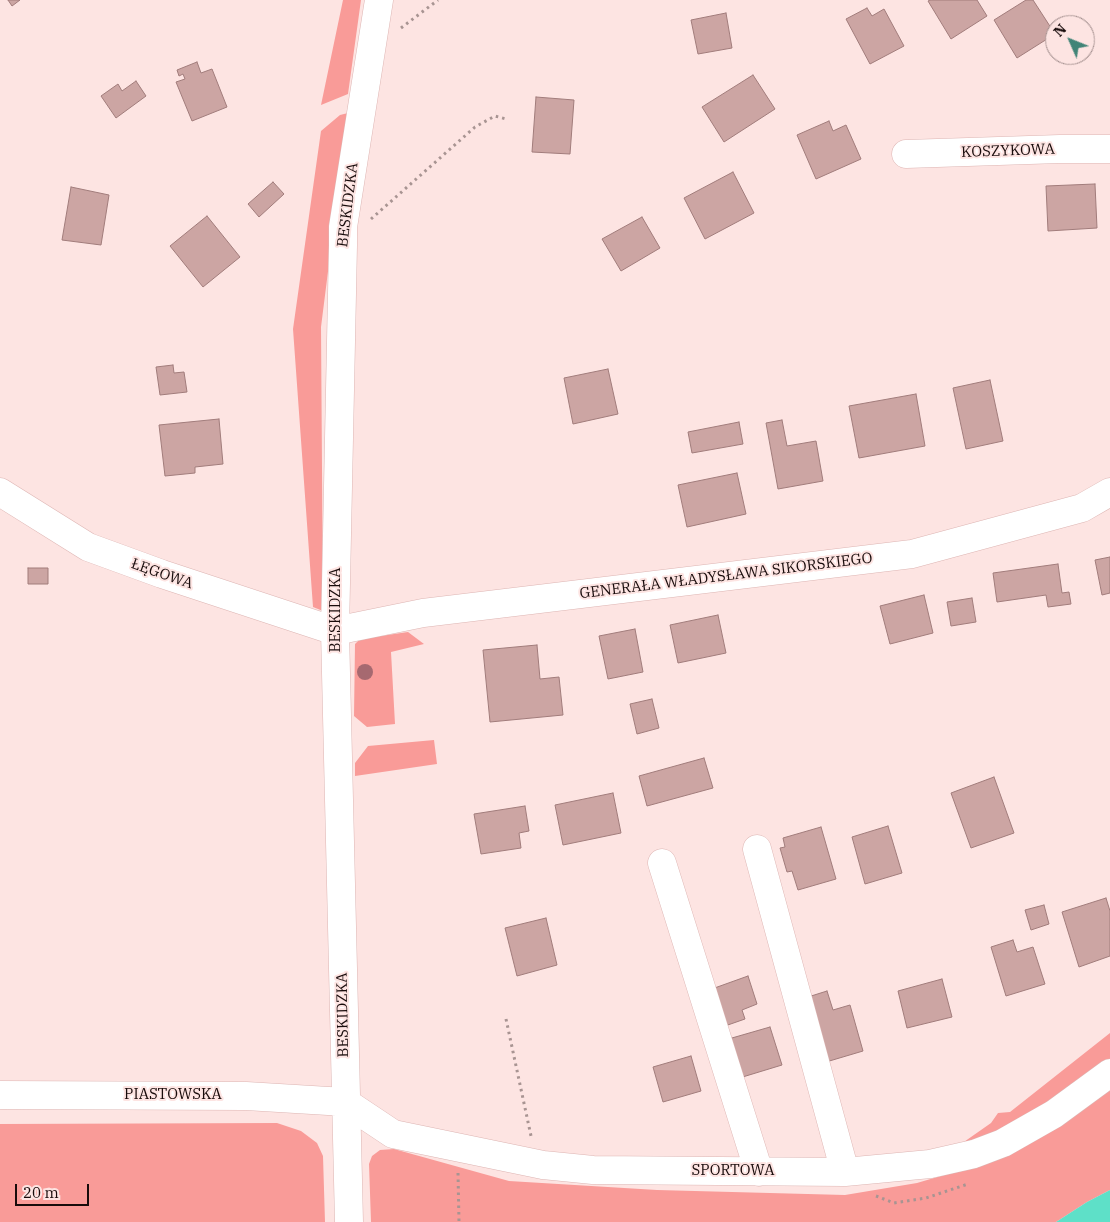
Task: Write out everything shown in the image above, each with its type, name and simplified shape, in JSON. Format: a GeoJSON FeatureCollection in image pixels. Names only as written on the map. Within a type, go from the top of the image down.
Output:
{"type":"FeatureCollection","features":[{"type":"Feature","properties":{"kind":"street","name":"BESKIDZKA"},"geometry":{"type":"LineString","coordinates":[[349,1222],[335,631],[342,245],[343,227],[379,0]]}},
{"type":"Feature","properties":{"kind":"street","name":"KOSZYKOWA"},"geometry":{"type":"LineString","coordinates":[[906,154],[1110,149]]}},
{"type":"Feature","properties":{"kind":"street","name":"ŁĘGOWA"},"geometry":{"type":"LineString","coordinates":[[0,492],[88,547],[162,574],[335,631]]}},
{"type":"Feature","properties":{"kind":"street","name":"GENERAŁA WŁADYSŁAWA SIKORSKIEGO"},"geometry":{"type":"LineString","coordinates":[[335,631],[423,613],[912,554],[1082,508],[1110,492]]}},
{"type":"Feature","properties":{"kind":"street"},"geometry":{"type":"LineString","coordinates":[[757,848],[845,1172]]}},
{"type":"Feature","properties":{"kind":"street"},"geometry":{"type":"LineString","coordinates":[[662,863],[759,1172]]}},
{"type":"Feature","properties":{"kind":"street","name":"SPORTOWA"},"geometry":{"type":"LineString","coordinates":[[345,1102],[393,1134],[524,1161],[592,1170],[845,1172],[930,1164],[974,1154],[1003,1144],[1054,1114],[1110,1073]]}},
{"type":"Feature","properties":{"kind":"street","name":"PIASTOWSKA"},"geometry":{"type":"LineString","coordinates":[[0,1095],[246,1096],[345,1102]]}},
{"type":"Feature","properties":{"kind":"path"},"geometry":{"type":"LineString","coordinates":[[371,51],[438,0]]}},
{"type":"Feature","properties":{"kind":"path"},"geometry":{"type":"LineString","coordinates":[[342,245],[475,127],[495,116],[506,119]]}},
{"type":"Feature","properties":{"kind":"path"},"geometry":{"type":"LineString","coordinates":[[506,1019],[531,1133],[524,1161]]}},
{"type":"Feature","properties":{"kind":"path"},"geometry":{"type":"LineString","coordinates":[[457,1147],[458,1222]]}},
{"type":"Feature","properties":{"kind":"shaded area"},"geometry":{"type":"Polygon","coordinates":[[[343,0],[361,0],[348,94],[321,105],[343,0]]]}},
{"type":"Feature","properties":{"kind":"shaded area"},"geometry":{"type":"Polygon","coordinates":[[[348,113],[321,327],[323,611],[313,607],[293,329],[321,131],[340,115],[348,113]]]}},
{"type":"Feature","properties":{"kind":"shaded area"},"geometry":{"type":"Polygon","coordinates":[[[408,632],[424,644],[391,652],[395,724],[367,727],[354,716],[355,644],[360,639],[408,632]]]}},
{"type":"Feature","properties":{"kind":"shaded area"},"geometry":{"type":"Polygon","coordinates":[[[434,740],[437,764],[355,776],[355,763],[368,746],[434,740]]]}},
{"type":"Feature","properties":{"kind":"shaded area"},"geometry":{"type":"Polygon","coordinates":[[[1110,1033],[1110,1064],[1053,1109],[951,1151],[991,1123],[998,1113],[1010,1112],[1110,1033]]]}},
{"type":"Feature","properties":{"kind":"shaded area"},"geometry":{"type":"Polygon","coordinates":[[[1110,1081],[1110,1190],[1056,1222],[371,1222],[369,1164],[372,1156],[380,1150],[394,1149],[509,1181],[657,1190],[845,1195],[917,1183],[978,1165],[1110,1081]]]}},
{"type":"Feature","properties":{"kind":"shaded area"},"geometry":{"type":"Polygon","coordinates":[[[277,1123],[301,1131],[317,1143],[323,1156],[325,1222],[0,1222],[0,1124],[277,1123]]]}},
{"type":"Feature","properties":{"kind":"shaded area"},"geometry":{"type":"Polygon","coordinates":[[[1110,1190],[1110,1222],[1056,1222],[1087,1202],[1110,1190]]]}},
{"type":"Feature","properties":{"kind":"building"},"geometry":{"type":"Polygon","coordinates":[[[8,0],[20,0],[12,6],[8,0]]]}},
{"type":"Feature","properties":{"kind":"building"},"geometry":{"type":"Polygon","coordinates":[[[977,0],[987,16],[951,39],[928,1],[977,0]]]}},
{"type":"Feature","properties":{"kind":"building"},"geometry":{"type":"Polygon","coordinates":[[[1026,0],[1033,0],[1045,19],[1045,40],[1017,58],[994,20],[1026,0]]]}},
{"type":"Feature","properties":{"kind":"building"},"geometry":{"type":"Polygon","coordinates":[[[867,8],[872,16],[884,9],[904,46],[870,64],[846,19],[867,8]]]}},
{"type":"Feature","properties":{"kind":"building"},"geometry":{"type":"Polygon","coordinates":[[[726,13],[732,48],[698,54],[691,20],[726,13]]]}},
{"type":"Feature","properties":{"kind":"building"},"geometry":{"type":"Polygon","coordinates":[[[197,62],[201,73],[212,69],[227,107],[192,121],[176,82],[185,79],[183,74],[179,76],[177,70],[197,62]]]}},
{"type":"Feature","properties":{"kind":"building"},"geometry":{"type":"Polygon","coordinates":[[[753,75],[775,109],[724,142],[702,107],[753,75]]]}},
{"type":"Feature","properties":{"kind":"building"},"geometry":{"type":"Polygon","coordinates":[[[136,81],[146,96],[116,118],[101,96],[118,84],[122,91],[136,81]]]}},
{"type":"Feature","properties":{"kind":"building"},"geometry":{"type":"Polygon","coordinates":[[[536,97],[574,100],[570,154],[532,152],[536,97]]]}},
{"type":"Feature","properties":{"kind":"building"},"geometry":{"type":"Polygon","coordinates":[[[829,121],[833,131],[846,125],[861,159],[816,179],[797,135],[829,121]]]}},
{"type":"Feature","properties":{"kind":"building"},"geometry":{"type":"Polygon","coordinates":[[[733,172],[754,213],[705,239],[684,198],[733,172]]]}},
{"type":"Feature","properties":{"kind":"building"},"geometry":{"type":"Polygon","coordinates":[[[273,182],[284,194],[259,217],[248,204],[273,182]]]}},
{"type":"Feature","properties":{"kind":"building"},"geometry":{"type":"Polygon","coordinates":[[[1095,184],[1097,228],[1048,231],[1046,186],[1095,184]]]}},
{"type":"Feature","properties":{"kind":"building"},"geometry":{"type":"Polygon","coordinates":[[[71,187],[109,195],[101,245],[62,240],[71,187]]]}},
{"type":"Feature","properties":{"kind":"building"},"geometry":{"type":"Polygon","coordinates":[[[207,216],[240,257],[203,287],[170,246],[207,216]]]}},
{"type":"Feature","properties":{"kind":"building"},"geometry":{"type":"Polygon","coordinates":[[[642,217],[660,248],[621,271],[602,239],[642,217]]]}},
{"type":"Feature","properties":{"kind":"building"},"geometry":{"type":"Polygon","coordinates":[[[173,365],[174,373],[184,372],[187,392],[160,395],[156,367],[173,365]]]}},
{"type":"Feature","properties":{"kind":"building"},"geometry":{"type":"Polygon","coordinates":[[[608,369],[618,414],[573,424],[564,378],[608,369]]]}},
{"type":"Feature","properties":{"kind":"building"},"geometry":{"type":"Polygon","coordinates":[[[990,380],[1003,441],[966,449],[953,388],[990,380]]]}},
{"type":"Feature","properties":{"kind":"building"},"geometry":{"type":"Polygon","coordinates":[[[916,394],[925,446],[859,458],[849,406],[916,394]]]}},
{"type":"Feature","properties":{"kind":"building"},"geometry":{"type":"Polygon","coordinates":[[[219,419],[223,464],[195,467],[195,473],[165,476],[159,425],[219,419]]]}},
{"type":"Feature","properties":{"kind":"building"},"geometry":{"type":"Polygon","coordinates":[[[782,420],[787,446],[816,441],[823,481],[778,489],[766,423],[782,420]]]}},
{"type":"Feature","properties":{"kind":"building"},"geometry":{"type":"Polygon","coordinates":[[[739,422],[743,444],[692,453],[688,432],[739,422]]]}},
{"type":"Feature","properties":{"kind":"building"},"geometry":{"type":"Polygon","coordinates":[[[737,473],[746,514],[687,527],[678,485],[737,473]]]}},
{"type":"Feature","properties":{"kind":"building"},"geometry":{"type":"Polygon","coordinates":[[[1110,557],[1110,593],[1102,595],[1095,560],[1110,557]]]}},
{"type":"Feature","properties":{"kind":"building"},"geometry":{"type":"Polygon","coordinates":[[[1058,564],[1062,593],[1069,592],[1071,604],[1048,607],[1046,595],[997,602],[993,573],[1058,564]]]}},
{"type":"Feature","properties":{"kind":"building"},"geometry":{"type":"Polygon","coordinates":[[[28,568],[48,568],[48,584],[28,584],[28,568]]]}},
{"type":"Feature","properties":{"kind":"building"},"geometry":{"type":"Polygon","coordinates":[[[924,595],[933,633],[890,644],[880,606],[924,595]]]}},
{"type":"Feature","properties":{"kind":"building"},"geometry":{"type":"Polygon","coordinates":[[[972,598],[976,622],[951,626],[947,602],[972,598]]]}},
{"type":"Feature","properties":{"kind":"building"},"geometry":{"type":"Polygon","coordinates":[[[718,615],[726,653],[678,663],[670,625],[718,615]]]}},
{"type":"Feature","properties":{"kind":"building"},"geometry":{"type":"Polygon","coordinates":[[[635,629],[643,672],[608,679],[599,636],[635,629]]]}},
{"type":"Feature","properties":{"kind":"building"},"geometry":{"type":"Polygon","coordinates":[[[537,645],[540,679],[559,677],[563,715],[490,722],[483,650],[537,645]]]}},
{"type":"Feature","properties":{"kind":"building"},"geometry":{"type":"Polygon","coordinates":[[[652,699],[659,728],[637,734],[630,704],[652,699]]]}},
{"type":"Feature","properties":{"kind":"building"},"geometry":{"type":"Polygon","coordinates":[[[704,758],[713,788],[647,806],[639,776],[704,758]]]}},
{"type":"Feature","properties":{"kind":"building"},"geometry":{"type":"Polygon","coordinates":[[[994,777],[1014,833],[971,848],[951,793],[994,777]]]}},
{"type":"Feature","properties":{"kind":"building"},"geometry":{"type":"Polygon","coordinates":[[[613,793],[621,833],[563,845],[555,805],[613,793]]]}},
{"type":"Feature","properties":{"kind":"building"},"geometry":{"type":"Polygon","coordinates":[[[525,806],[529,831],[519,833],[521,848],[481,854],[474,814],[525,806]]]}},
{"type":"Feature","properties":{"kind":"building"},"geometry":{"type":"Polygon","coordinates":[[[888,826],[902,873],[865,884],[852,837],[888,826]]]}},
{"type":"Feature","properties":{"kind":"building"},"geometry":{"type":"Polygon","coordinates":[[[821,827],[836,879],[798,890],[792,871],[787,872],[780,848],[785,847],[783,838],[821,827]]]}},
{"type":"Feature","properties":{"kind":"building"},"geometry":{"type":"Polygon","coordinates":[[[1106,898],[1110,911],[1110,956],[1079,967],[1062,912],[1106,898]]]}},
{"type":"Feature","properties":{"kind":"building"},"geometry":{"type":"Polygon","coordinates":[[[1044,905],[1049,924],[1031,930],[1025,910],[1044,905]]]}},
{"type":"Feature","properties":{"kind":"building"},"geometry":{"type":"Polygon","coordinates":[[[546,918],[557,965],[517,976],[505,928],[546,918]]]}},
{"type":"Feature","properties":{"kind":"building"},"geometry":{"type":"Polygon","coordinates":[[[1013,940],[1017,952],[1033,947],[1045,984],[1006,996],[991,947],[1013,940]]]}},
{"type":"Feature","properties":{"kind":"building"},"geometry":{"type":"Polygon","coordinates":[[[748,976],[757,1004],[742,1010],[745,1019],[722,1027],[709,990],[748,976]]]}},
{"type":"Feature","properties":{"kind":"building"},"geometry":{"type":"Polygon","coordinates":[[[942,979],[952,1017],[907,1028],[898,991],[942,979]]]}},
{"type":"Feature","properties":{"kind":"building"},"geometry":{"type":"Polygon","coordinates":[[[827,991],[833,1010],[850,1005],[863,1051],[826,1062],[808,997],[827,991]]]}},
{"type":"Feature","properties":{"kind":"building"},"geometry":{"type":"Polygon","coordinates":[[[770,1027],[782,1065],[736,1079],[725,1040],[770,1027]]]}},
{"type":"Feature","properties":{"kind":"building"},"geometry":{"type":"Polygon","coordinates":[[[691,1056],[701,1091],[663,1102],[653,1067],[691,1056]]]}}]}
